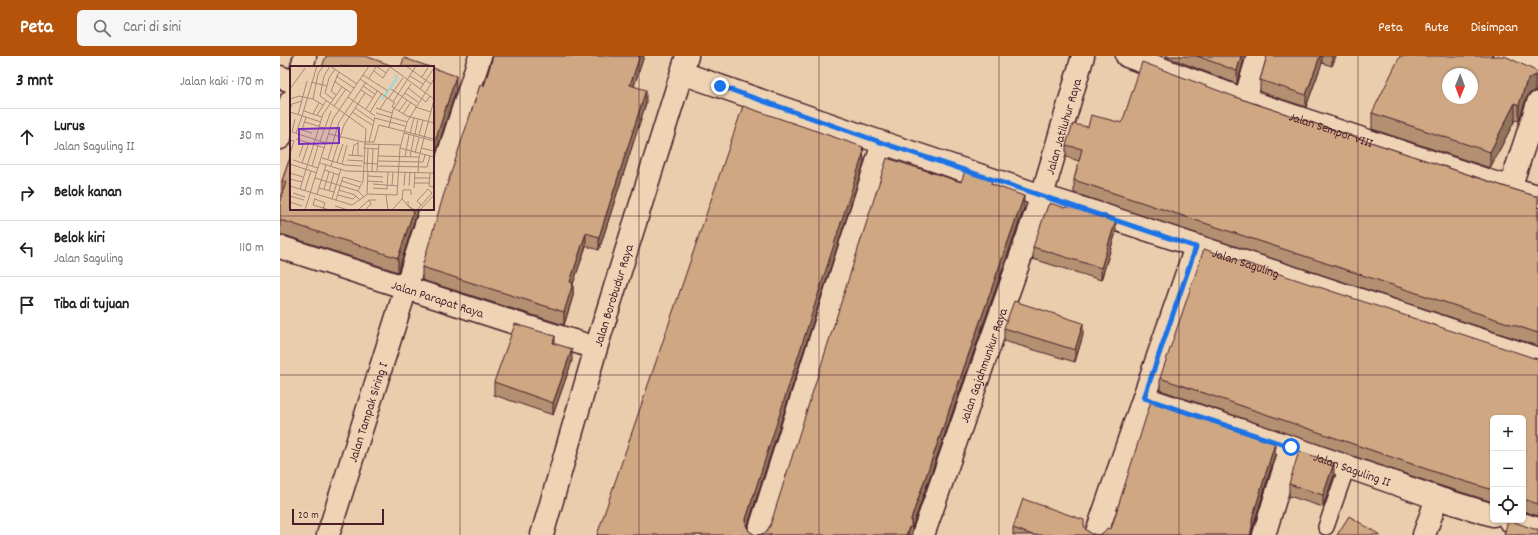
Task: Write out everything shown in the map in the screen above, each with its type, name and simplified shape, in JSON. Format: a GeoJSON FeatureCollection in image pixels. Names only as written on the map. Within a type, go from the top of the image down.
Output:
{"type":"FeatureCollection","features":[{"type":"Feature","properties":{"kind":"street"},"geometry":{"type":"LineString","coordinates":[[302,66],[305,56]]}},
{"type":"Feature","properties":{"kind":"street"},"geometry":{"type":"LineString","coordinates":[[434,200],[480,56]]}},
{"type":"Feature","properties":{"kind":"street","name":"Jalan Jatiluhur Raya"},"geometry":{"type":"LineString","coordinates":[[1042,196],[1084,56]]}},
{"type":"Feature","properties":{"kind":"street","name":"Jalan Sempor VIII"},"geometry":{"type":"LineString","coordinates":[[1127,56],[1245,100],[1538,196]]}},
{"type":"Feature","properties":{"kind":"street"},"geometry":{"type":"LineString","coordinates":[[1245,100],[1258,56]]}},
{"type":"Feature","properties":{"kind":"street"},"geometry":{"type":"LineString","coordinates":[[1504,56],[1538,67]]}},
{"type":"Feature","properties":{"kind":"street","name":"Jalan Saguling"},"geometry":{"type":"LineString","coordinates":[[685,64],[883,143],[1538,359]]}},
{"type":"Feature","properties":{"kind":"street","name":"Jalan Borobudur Raya"},"geometry":{"type":"LineString","coordinates":[[542,535],[596,348],[685,64]]}},
{"type":"Feature","properties":{"kind":"street"},"geometry":{"type":"LineString","coordinates":[[280,77],[290,81]]}},
{"type":"Feature","properties":{"kind":"street"},"geometry":{"type":"LineString","coordinates":[[1510,188],[1538,103]]}},
{"type":"Feature","properties":{"kind":"street"},"geometry":{"type":"LineString","coordinates":[[280,138],[290,104]]}},
{"type":"Feature","properties":{"kind":"street"},"geometry":{"type":"LineString","coordinates":[[758,535],[883,143]]}},
{"type":"Feature","properties":{"kind":"street","name":"Jalan Gajahmunkur Raya"},"geometry":{"type":"LineString","coordinates":[[924,535],[1042,196]]}},
{"type":"Feature","properties":{"kind":"street","name":"Jalan Tampak Siring I"},"geometry":{"type":"LineString","coordinates":[[328,535],[431,210]]}},
{"type":"Feature","properties":{"kind":"street","name":"Jalan Parapat Raya"},"geometry":{"type":"LineString","coordinates":[[280,247],[406,289],[596,348]]}},
{"type":"Feature","properties":{"kind":"street"},"geometry":{"type":"LineString","coordinates":[[1096,535],[1196,247]]}},
{"type":"Feature","properties":{"kind":"street","name":"Jalan Saguling II"},"geometry":{"type":"LineString","coordinates":[[1144,398],[1437,498],[1490,514]]}},
{"type":"Feature","properties":{"kind":"street"},"geometry":{"type":"LineString","coordinates":[[1264,535],[1291,447]]}},
{"type":"Feature","properties":{"kind":"street"},"geometry":{"type":"LineString","coordinates":[[1424,535],[1437,498]]}},
{"type":"Feature","properties":{"kind":"street"},"geometry":{"type":"LineString","coordinates":[[1519,523],[1538,529]]}},
{"type":"Feature","properties":{"kind":"lane"},"geometry":{"type":"LineString","coordinates":[[1326,527],[1347,467]]}},
{"type":"Feature","properties":{"kind":"building"},"geometry":{"type":"Polygon","coordinates":[[[326,56],[365,56],[393,66],[322,66],[326,56]]]}},
{"type":"Feature","properties":{"kind":"building"},"geometry":{"type":"Polygon","coordinates":[[[493,56],[640,56],[630,85],[646,90],[599,237],[586,233],[570,282],[573,283],[564,312],[422,267],[443,197],[480,85],[484,86],[493,56]]]}},
{"type":"Feature","properties":{"kind":"building"},"geometry":{"type":"Polygon","coordinates":[[[1197,56],[1241,56],[1237,71],[1197,56]]]}},
{"type":"Feature","properties":{"kind":"building"},"geometry":{"type":"Polygon","coordinates":[[[1267,56],[1320,56],[1306,95],[1260,80],[1267,56]]]}},
{"type":"Feature","properties":{"kind":"building"},"geometry":{"type":"Polygon","coordinates":[[[1400,56],[1505,56],[1538,72],[1538,75],[1529,78],[1526,83],[1519,105],[1515,103],[1490,152],[1372,113],[1400,56]]]}},
{"type":"Feature","properties":{"kind":"building"},"geometry":{"type":"Polygon","coordinates":[[[404,58],[427,66],[401,66],[404,58]]]}},
{"type":"Feature","properties":{"kind":"building"},"geometry":{"type":"Polygon","coordinates":[[[1142,62],[1241,99],[1506,187],[1538,196],[1538,333],[1074,180],[1082,149],[1066,145],[1073,124],[1088,127],[1091,115],[1122,123],[1142,62]]]}},
{"type":"Feature","properties":{"kind":"building"},"geometry":{"type":"Polygon","coordinates":[[[434,68],[456,76],[434,145],[434,68]]]}},
{"type":"Feature","properties":{"kind":"building"},"geometry":{"type":"Polygon","coordinates":[[[743,106],[863,147],[862,150],[864,151],[746,519],[746,525],[749,531],[755,535],[597,535],[743,106]]]}},
{"type":"Feature","properties":{"kind":"building"},"geometry":{"type":"Polygon","coordinates":[[[290,158],[290,210],[414,210],[398,258],[280,221],[280,200],[286,182],[282,181],[290,158]]]}},
{"type":"Feature","properties":{"kind":"building"},"geometry":{"type":"Polygon","coordinates":[[[887,158],[961,182],[965,171],[992,180],[991,184],[1024,196],[911,519],[912,528],[909,527],[906,535],[760,535],[766,532],[770,526],[887,158]]]}},
{"type":"Feature","properties":{"kind":"building"},"geometry":{"type":"Polygon","coordinates":[[[1050,203],[1066,208],[1067,205],[1116,220],[1101,268],[1033,247],[1050,203]]]}},
{"type":"Feature","properties":{"kind":"building"},"geometry":{"type":"Polygon","coordinates":[[[1204,249],[1538,359],[1538,504],[1526,500],[1526,415],[1490,415],[1490,489],[1441,474],[1160,378],[1204,249]]]}},
{"type":"Feature","properties":{"kind":"building"},"geometry":{"type":"Polygon","coordinates":[[[1014,301],[1083,323],[1075,350],[1004,328],[1014,301]]]}},
{"type":"Feature","properties":{"kind":"building"},"geometry":{"type":"Polygon","coordinates":[[[515,324],[555,336],[553,343],[572,349],[553,403],[494,382],[515,324]]]}},
{"type":"Feature","properties":{"kind":"building"},"geometry":{"type":"Polygon","coordinates":[[[1151,401],[1275,443],[1252,519],[1250,535],[1099,535],[1107,528],[1111,529],[1151,401]]]}},
{"type":"Feature","properties":{"kind":"building"},"geometry":{"type":"Polygon","coordinates":[[[1299,451],[1334,463],[1323,495],[1289,484],[1299,451]]]}},
{"type":"Feature","properties":{"kind":"building"},"geometry":{"type":"Polygon","coordinates":[[[1023,499],[1084,520],[1086,530],[1092,534],[1099,535],[1033,535],[1013,528],[1023,499]]]}},
{"type":"Feature","properties":{"kind":"building"},"geometry":{"type":"Polygon","coordinates":[[[1349,516],[1380,535],[1337,535],[1349,516]]]}},
{"type":"Feature","properties":{"kind":"building"},"geometry":{"type":"Polygon","coordinates":[[[1507,523],[1517,523],[1538,529],[1538,535],[1504,535],[1507,523]]]}},
{"type":"Feature","properties":{"kind":"route"},"geometry":{"type":"LineString","coordinates":[[720,86],[883,143],[1196,247],[1144,398],[1291,447]]}}]}
